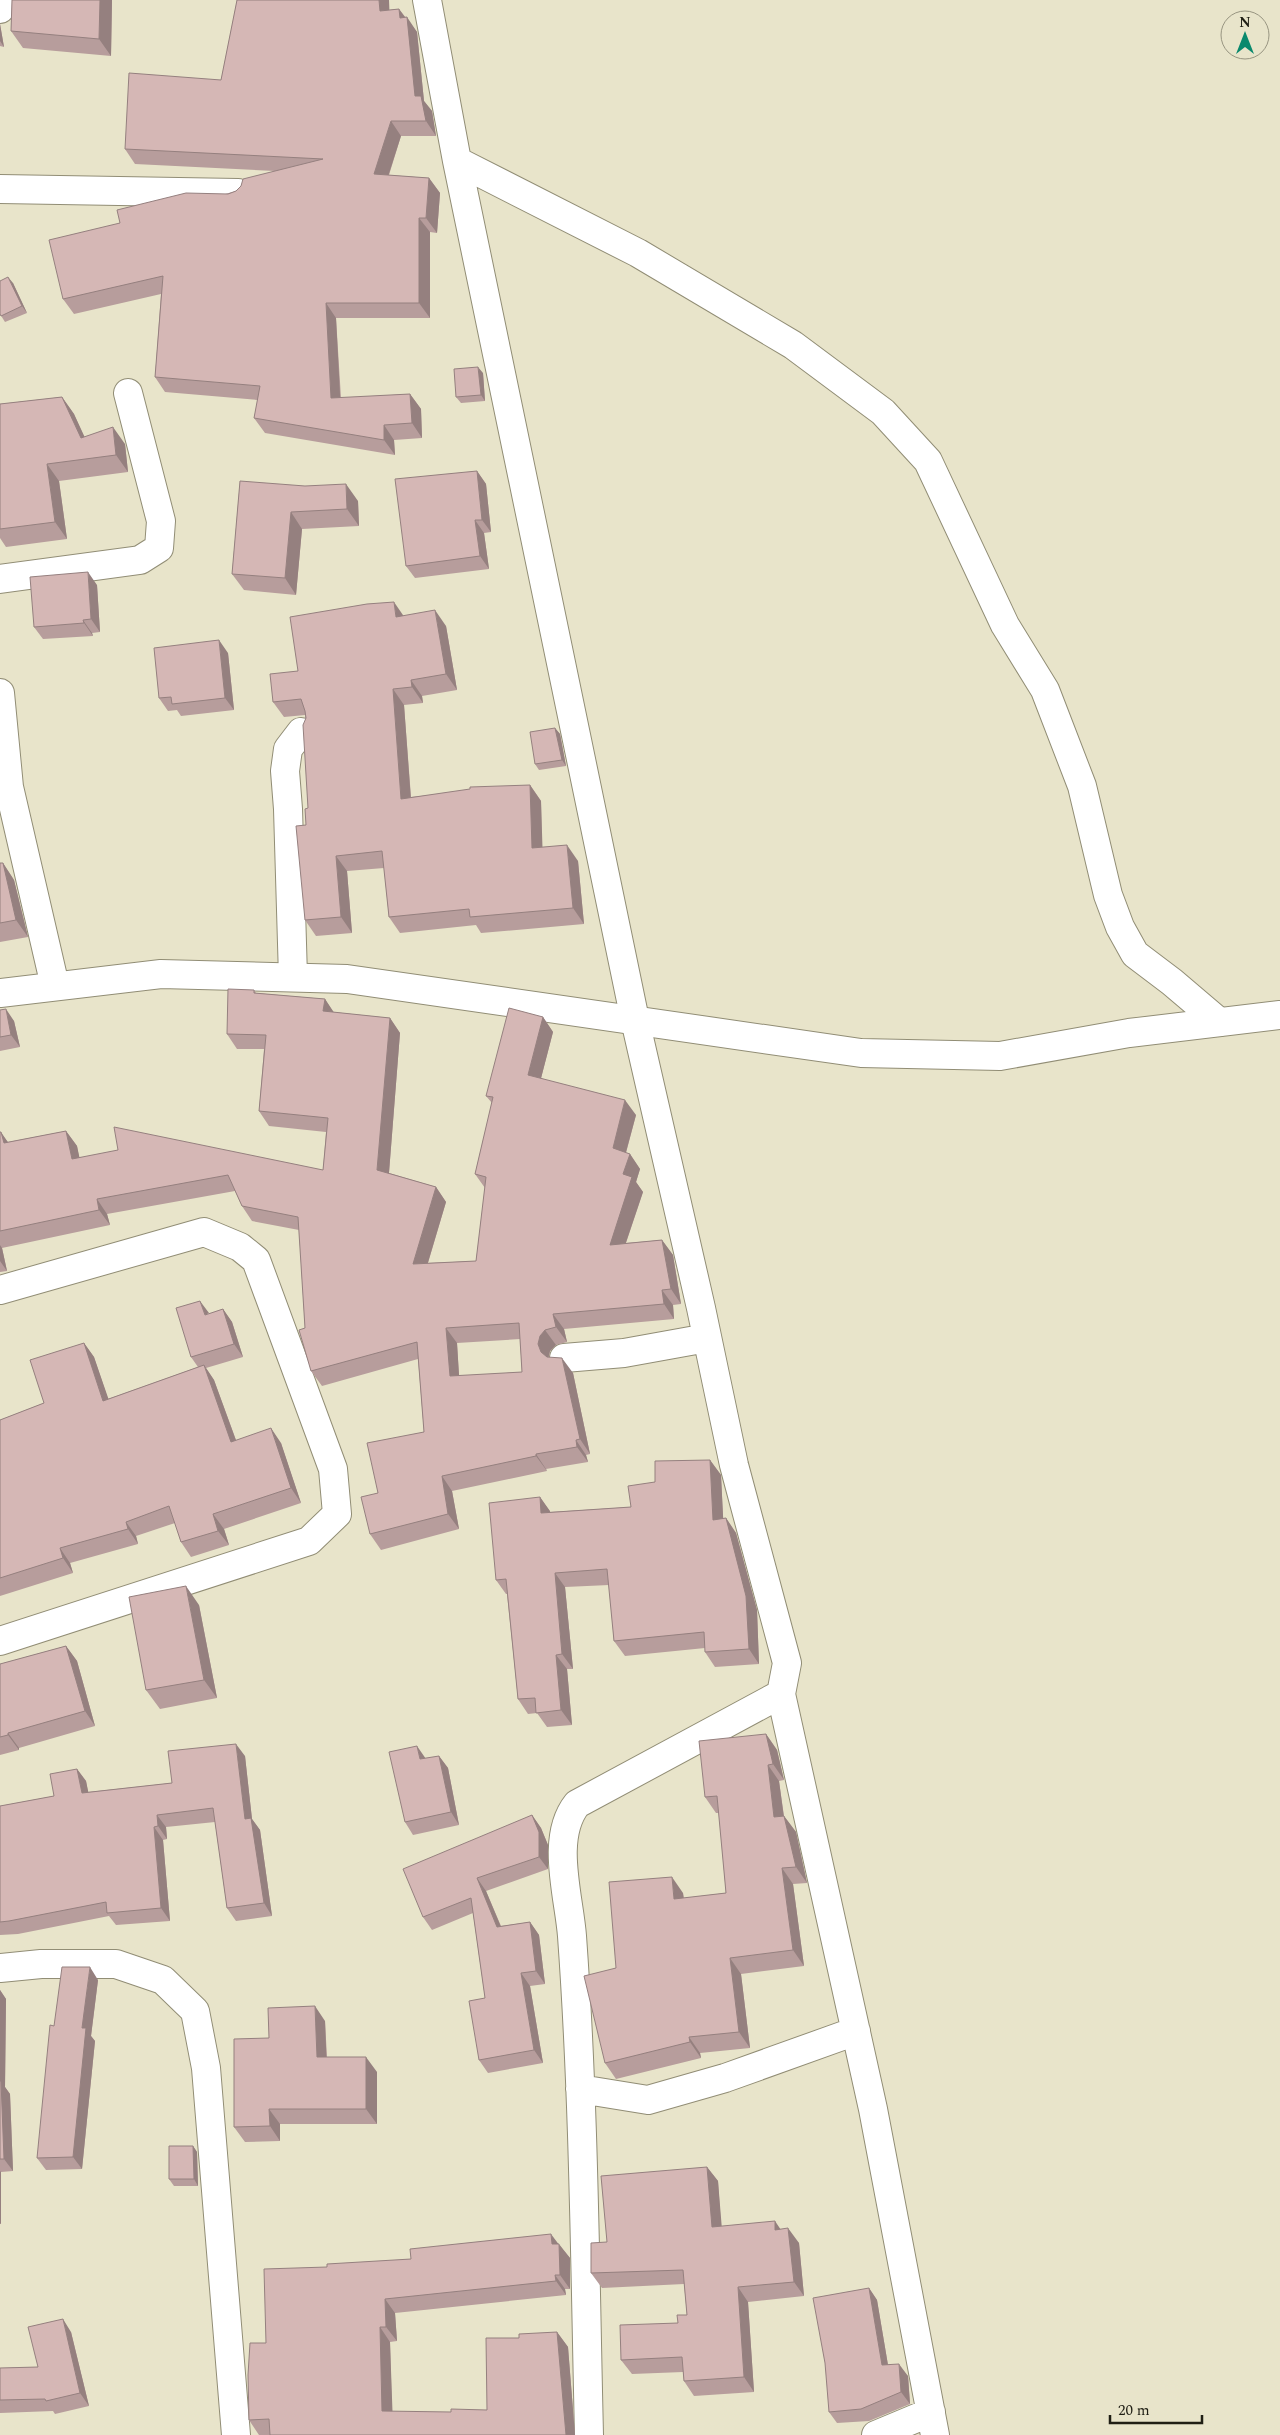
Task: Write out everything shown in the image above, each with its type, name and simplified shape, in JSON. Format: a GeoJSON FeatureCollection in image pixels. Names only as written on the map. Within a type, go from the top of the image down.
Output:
{"type":"FeatureCollection","features":[{"type":"Feature","properties":{"kind":"street"},"geometry":{"type":"LineString","coordinates":[[0,8],[1,0]]}},
{"type":"Feature","properties":{"kind":"street"},"geometry":{"type":"LineString","coordinates":[[427,0],[457,161],[635,1020],[734,1465],[787,1663],[781,1694],[873,2109],[933,2424],[876,2435]]}},
{"type":"Feature","properties":{"kind":"street"},"geometry":{"type":"LineString","coordinates":[[457,161],[638,253],[793,345],[883,412],[928,461],[1005,625],[1045,690],[1082,786],[1108,895],[1120,928],[1134,954],[1172,982],[1219,1022]]}},
{"type":"Feature","properties":{"kind":"street"},"geometry":{"type":"LineString","coordinates":[[0,189],[238,193]]}},
{"type":"Feature","properties":{"kind":"street"},"geometry":{"type":"LineString","coordinates":[[0,579],[140,560],[159,548],[161,521],[128,393]]}},
{"type":"Feature","properties":{"kind":"street"},"geometry":{"type":"LineString","coordinates":[[0,693],[9,787],[55,986]]}},
{"type":"Feature","properties":{"kind":"street"},"geometry":{"type":"LineString","coordinates":[[293,978],[288,809],[285,772],[288,749],[301,732]]}},
{"type":"Feature","properties":{"kind":"street"},"geometry":{"type":"LineString","coordinates":[[0,993],[161,974],[347,979],[861,1053],[1000,1056],[1129,1033],[1280,1015]]}},
{"type":"Feature","properties":{"kind":"street"},"geometry":{"type":"LineString","coordinates":[[0,1290],[204,1232],[240,1247],[256,1260],[333,1469],[337,1514],[309,1541],[0,1640]]}},
{"type":"Feature","properties":{"kind":"street"},"geometry":{"type":"LineString","coordinates":[[564,1358],[624,1353],[707,1338]]}},
{"type":"Feature","properties":{"kind":"street"},"geometry":{"type":"LineString","coordinates":[[589,2435],[579,2028],[571,1924],[562,1853],[569,1814],[577,1804],[781,1694]]}},
{"type":"Feature","properties":{"kind":"street"},"geometry":{"type":"LineString","coordinates":[[0,1968],[41,1964],[116,1964],[162,1980],[195,2011],[206,2068],[236,2435]]}},
{"type":"Feature","properties":{"kind":"street"},"geometry":{"type":"LineString","coordinates":[[580,2089],[648,2100],[725,2078],[856,2031]]}},
{"type":"Feature","properties":{"kind":"building"},"geometry":{"type":"Polygon","coordinates":[[[12,0],[100,0],[99,39],[11,31],[12,0]]]}},
{"type":"Feature","properties":{"kind":"building"},"geometry":{"type":"Polygon","coordinates":[[[237,0],[379,0],[380,11],[399,9],[400,18],[407,17],[415,96],[421,96],[426,121],[391,121],[374,174],[429,178],[426,218],[419,218],[419,303],[326,303],[331,398],[410,394],[412,423],[384,425],[384,440],[254,418],[260,386],[155,377],[163,276],[63,299],[49,240],[120,223],[117,210],[186,193],[228,194],[236,191],[241,186],[243,179],[323,159],[125,149],[129,73],[221,80],[237,0]]]}},
{"type":"Feature","properties":{"kind":"building"},"geometry":{"type":"Polygon","coordinates":[[[8,277],[22,306],[1,316],[0,281],[8,277]]]}},
{"type":"Feature","properties":{"kind":"building"},"geometry":{"type":"Polygon","coordinates":[[[478,367],[481,395],[456,397],[454,369],[478,367]]]}},
{"type":"Feature","properties":{"kind":"building"},"geometry":{"type":"Polygon","coordinates":[[[62,397],[81,438],[113,427],[116,455],[47,464],[55,522],[0,529],[0,404],[62,397]]]}},
{"type":"Feature","properties":{"kind":"building"},"geometry":{"type":"Polygon","coordinates":[[[477,471],[482,520],[475,520],[480,556],[406,566],[395,479],[477,471]]]}},
{"type":"Feature","properties":{"kind":"building"},"geometry":{"type":"Polygon","coordinates":[[[240,481],[305,486],[346,484],[347,509],[291,512],[285,578],[232,574],[240,481]]]}},
{"type":"Feature","properties":{"kind":"building"},"geometry":{"type":"Polygon","coordinates":[[[88,572],[91,619],[83,620],[84,623],[34,627],[30,577],[88,572]]]}},
{"type":"Feature","properties":{"kind":"building"},"geometry":{"type":"Polygon","coordinates":[[[394,602],[396,617],[435,610],[446,674],[411,680],[412,687],[393,689],[401,799],[470,789],[470,787],[530,785],[532,848],[567,845],[573,908],[470,917],[469,909],[389,917],[382,851],[336,856],[341,917],[305,920],[296,826],[306,825],[305,809],[308,808],[303,725],[306,718],[301,699],[273,702],[270,674],[298,671],[290,617],[367,604],[394,602]]]}},
{"type":"Feature","properties":{"kind":"building"},"geometry":{"type":"Polygon","coordinates":[[[219,640],[225,698],[172,704],[171,697],[159,698],[154,648],[219,640]]]}},
{"type":"Feature","properties":{"kind":"building"},"geometry":{"type":"Polygon","coordinates":[[[555,728],[562,760],[535,764],[530,732],[555,728]]]}},
{"type":"Feature","properties":{"kind":"building"},"geometry":{"type":"Polygon","coordinates":[[[0,863],[3,863],[16,920],[0,923],[0,863]]]}},
{"type":"Feature","properties":{"kind":"building"},"geometry":{"type":"Polygon","coordinates":[[[228,989],[254,990],[254,993],[325,999],[323,1011],[390,1018],[377,1170],[436,1187],[413,1264],[476,1261],[486,1177],[475,1174],[493,1097],[486,1096],[509,1008],[543,1017],[528,1075],[625,1100],[613,1148],[630,1154],[623,1174],[632,1177],[610,1245],[662,1240],[671,1289],[662,1290],[664,1304],[553,1314],[556,1327],[545,1330],[540,1336],[538,1344],[541,1352],[547,1357],[562,1358],[580,1439],[576,1440],[577,1447],[536,1454],[536,1456],[442,1476],[448,1514],[370,1534],[361,1497],[378,1493],[367,1443],[424,1432],[417,1342],[311,1371],[299,1330],[305,1328],[298,1217],[242,1206],[228,1175],[97,1199],[99,1210],[0,1231],[0,1132],[4,1143],[66,1131],[72,1159],[118,1150],[114,1127],[323,1170],[328,1118],[259,1111],[266,1035],[227,1034],[228,989]],[[519,1323],[446,1328],[450,1376],[522,1372],[519,1323]]]}},
{"type":"Feature","properties":{"kind":"building"},"geometry":{"type":"Polygon","coordinates":[[[6,1009],[11,1035],[0,1037],[0,1010],[6,1009]]]}},
{"type":"Feature","properties":{"kind":"building"},"geometry":{"type":"Polygon","coordinates":[[[200,1301],[205,1315],[223,1309],[234,1344],[191,1357],[176,1308],[200,1301]]]}},
{"type":"Feature","properties":{"kind":"building"},"geometry":{"type":"Polygon","coordinates":[[[84,1343],[103,1401],[204,1365],[231,1442],[271,1428],[291,1488],[213,1514],[218,1531],[181,1542],[169,1506],[126,1522],[128,1529],[60,1548],[63,1558],[0,1578],[0,1420],[44,1403],[30,1360],[84,1343]]]}},
{"type":"Feature","properties":{"kind":"building"},"geometry":{"type":"Polygon","coordinates":[[[710,1460],[713,1520],[726,1518],[746,1596],[749,1649],[705,1652],[704,1632],[614,1641],[607,1569],[555,1573],[562,1654],[556,1655],[561,1710],[536,1713],[535,1698],[518,1699],[506,1579],[496,1580],[489,1503],[540,1497],[541,1513],[631,1507],[628,1486],[655,1482],[655,1461],[710,1460]]]}},
{"type":"Feature","properties":{"kind":"building"},"geometry":{"type":"Polygon","coordinates":[[[186,1586],[204,1680],[146,1690],[129,1597],[186,1586]]]}},
{"type":"Feature","properties":{"kind":"building"},"geometry":{"type":"Polygon","coordinates":[[[66,1646],[85,1711],[0,1737],[0,1664],[66,1646]]]}},
{"type":"Feature","properties":{"kind":"building"},"geometry":{"type":"Polygon","coordinates":[[[766,1734],[773,1764],[768,1765],[774,1817],[784,1816],[796,1867],[782,1868],[793,1950],[730,1958],[739,2032],[689,2037],[690,2042],[605,2063],[584,1976],[616,1968],[609,1882],[672,1877],[674,1899],[726,1893],[717,1796],[705,1797],[699,1741],[766,1734]]]}},
{"type":"Feature","properties":{"kind":"building"},"geometry":{"type":"Polygon","coordinates":[[[236,1744],[245,1819],[251,1818],[264,1903],[227,1908],[213,1808],[157,1815],[158,1826],[154,1827],[161,1908],[107,1913],[106,1902],[0,1922],[0,1806],[54,1796],[50,1774],[77,1769],[82,1793],[172,1783],[168,1751],[236,1744]]]}},
{"type":"Feature","properties":{"kind":"building"},"geometry":{"type":"Polygon","coordinates":[[[417,1746],[420,1759],[439,1756],[451,1812],[405,1822],[389,1752],[417,1746]]]}},
{"type":"Feature","properties":{"kind":"building"},"geometry":{"type":"Polygon","coordinates":[[[532,1815],[539,1832],[539,1857],[477,1878],[497,1927],[530,1922],[536,1971],[521,1973],[534,2050],[479,2060],[469,2001],[485,1998],[471,1898],[423,1917],[403,1869],[532,1815]]]}},
{"type":"Feature","properties":{"kind":"building"},"geometry":{"type":"Polygon","coordinates":[[[62,1967],[90,1967],[82,2028],[86,2028],[73,2157],[37,2158],[50,2025],[54,2026],[62,1967]]]}},
{"type":"Feature","properties":{"kind":"building"},"geometry":{"type":"Polygon","coordinates":[[[315,2006],[317,2057],[366,2057],[366,2109],[269,2109],[270,2126],[234,2127],[234,2039],[269,2038],[268,2008],[315,2006]]]}},
{"type":"Feature","properties":{"kind":"building"},"geometry":{"type":"Polygon","coordinates":[[[1,2081],[4,2159],[0,2159],[1,2081]]]}},
{"type":"Feature","properties":{"kind":"building"},"geometry":{"type":"Polygon","coordinates":[[[169,2146],[193,2146],[194,2179],[169,2179],[169,2146]]]}},
{"type":"Feature","properties":{"kind":"building"},"geometry":{"type":"Polygon","coordinates":[[[707,2167],[712,2227],[775,2221],[775,2230],[788,2228],[794,2282],[738,2287],[744,2377],[684,2381],[682,2357],[621,2360],[620,2325],[678,2323],[677,2315],[687,2315],[683,2270],[591,2273],[591,2243],[607,2242],[601,2176],[707,2167]]]}},
{"type":"Feature","properties":{"kind":"building"},"geometry":{"type":"Polygon","coordinates":[[[551,2234],[552,2244],[559,2244],[560,2275],[555,2275],[556,2281],[385,2299],[386,2327],[380,2327],[382,2411],[451,2412],[451,2409],[487,2410],[486,2338],[519,2338],[519,2334],[557,2332],[566,2435],[270,2435],[269,2419],[249,2420],[248,2375],[250,2343],[266,2343],[264,2269],[327,2267],[327,2264],[411,2259],[410,2249],[551,2234]]]}},
{"type":"Feature","properties":{"kind":"building"},"geometry":{"type":"Polygon","coordinates":[[[869,2288],[882,2365],[899,2364],[901,2392],[861,2409],[829,2412],[825,2363],[813,2298],[869,2288]]]}},
{"type":"Feature","properties":{"kind":"building"},"geometry":{"type":"Polygon","coordinates":[[[63,2319],[80,2393],[46,2401],[45,2399],[0,2400],[0,2368],[38,2367],[28,2327],[63,2319]]]}}]}
